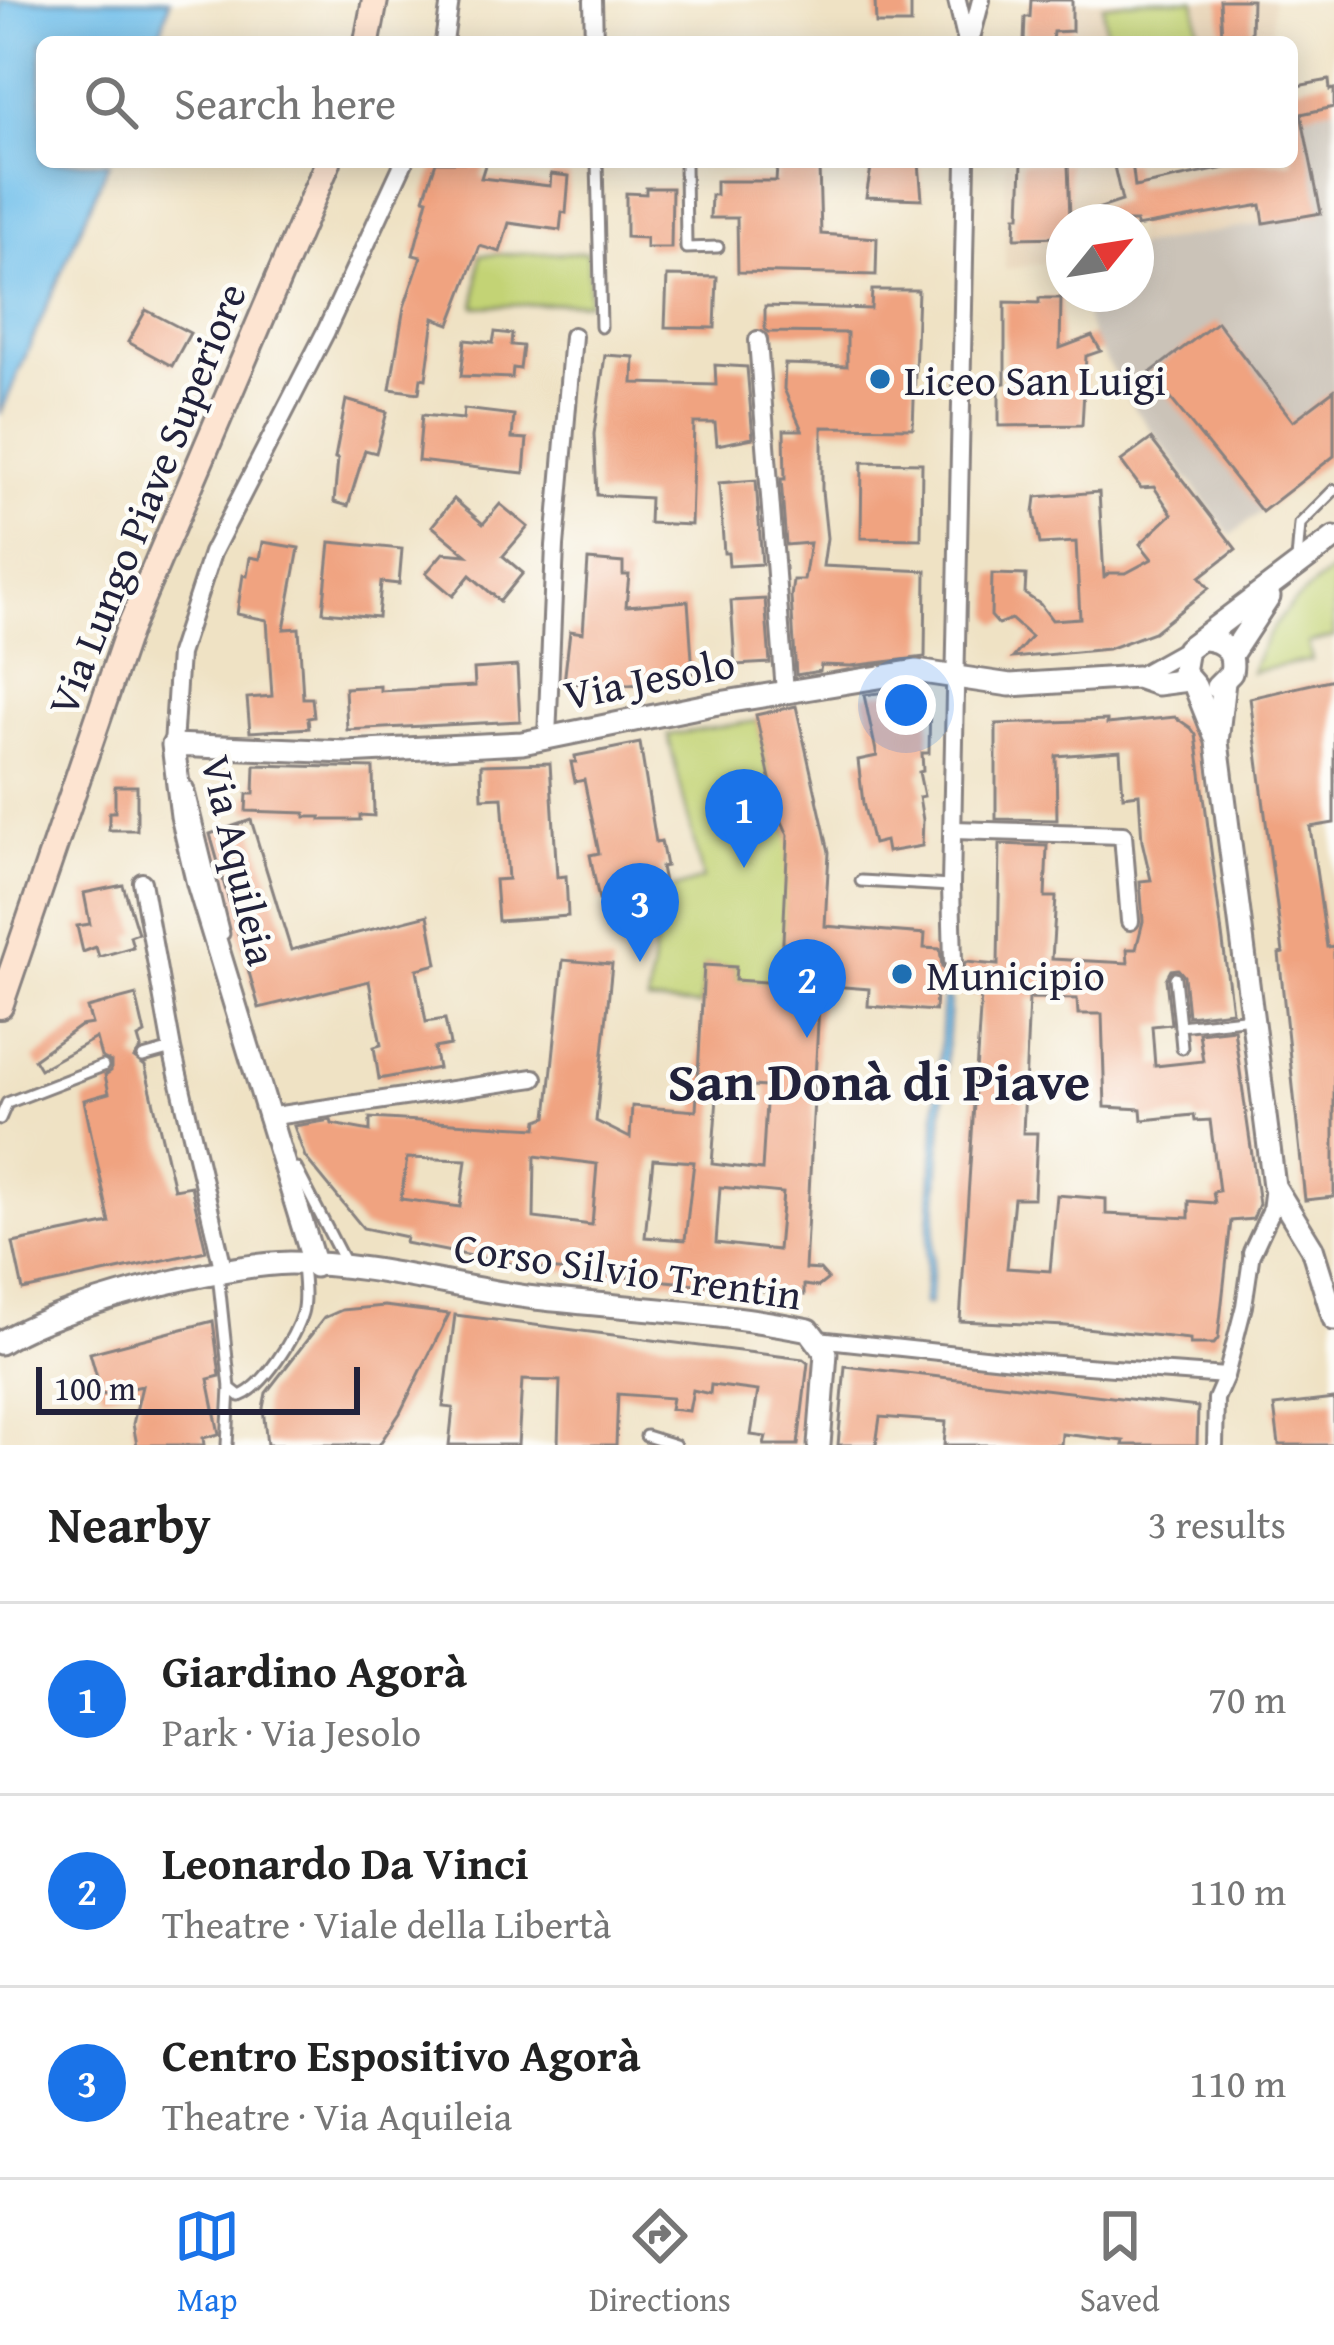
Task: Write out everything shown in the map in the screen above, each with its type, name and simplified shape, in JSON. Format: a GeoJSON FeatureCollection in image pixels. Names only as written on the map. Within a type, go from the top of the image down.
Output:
{"type":"FeatureCollection","features":[{"type":"Feature","properties":{"kind":"main road"},"geometry":{"type":"LineString","coordinates":[[369,36],[375,0]]}},
{"type":"Feature","properties":{"kind":"main road","name":"Via Lungo Piave Superiore"},"geometry":{"type":"LineString","coordinates":[[0,1006],[128,631],[325,168]]}},
{"type":"Feature","properties":{"kind":"street"},"geometry":{"type":"LineString","coordinates":[[445,36],[450,0]]}},
{"type":"Feature","properties":{"kind":"street"},"geometry":{"type":"LineString","coordinates":[[592,0],[594,36]]}},
{"type":"Feature","properties":{"kind":"street"},"geometry":{"type":"LineString","coordinates":[[957,0],[967,36]]}},
{"type":"Feature","properties":{"kind":"street"},"geometry":{"type":"LineString","coordinates":[[971,36],[981,0]]}},
{"type":"Feature","properties":{"kind":"street","name":"Via Aquileia"},"geometry":{"type":"LineString","coordinates":[[308,1265],[273,1115],[190,853],[173,745],[179,654],[212,553],[326,332],[401,168]]}},
{"type":"Feature","properties":{"kind":"street"},"geometry":{"type":"LineString","coordinates":[[953,961],[954,676],[966,168]]}},
{"type":"Feature","properties":{"kind":"street"},"geometry":{"type":"LineString","coordinates":[[547,738],[573,336]]}},
{"type":"Feature","properties":{"kind":"street"},"geometry":{"type":"LineString","coordinates":[[758,340],[785,692]]}},
{"type":"Feature","properties":{"kind":"street"},"geometry":{"type":"LineString","coordinates":[[1217,742],[1182,667],[1196,644],[1334,538]]}},
{"type":"Feature","properties":{"kind":"street"},"geometry":{"type":"LineString","coordinates":[[1192,683],[1209,689],[1224,682],[1231,673],[1231,655],[1288,575]]}},
{"type":"Feature","properties":{"kind":"street"},"geometry":{"type":"LineString","coordinates":[[1196,644],[1222,644],[1231,655]]}},
{"type":"Feature","properties":{"kind":"street","name":"Via Jesolo"},"geometry":{"type":"LineString","coordinates":[[1137,677],[1196,644]]}},
{"type":"Feature","properties":{"kind":"street","name":"Via Jesolo"},"geometry":{"type":"LineString","coordinates":[[173,745],[346,752],[522,743],[916,671],[1010,685],[1137,677],[1157,684],[1192,683]]}},
{"type":"Feature","properties":{"kind":"street"},"geometry":{"type":"LineString","coordinates":[[1215,1445],[1216,1400],[1244,1306],[1252,1252],[1271,1211],[1274,1186],[1217,742],[1224,682]]}},
{"type":"Feature","properties":{"kind":"street"},"geometry":{"type":"LineString","coordinates":[[953,830],[1123,835],[1130,921]]}},
{"type":"Feature","properties":{"kind":"street"},"geometry":{"type":"LineString","coordinates":[[142,882],[172,1049],[221,1273]]}},
{"type":"Feature","properties":{"kind":"street"},"geometry":{"type":"LineString","coordinates":[[273,1115],[534,1078]]}},
{"type":"Feature","properties":{"kind":"street"},"geometry":{"type":"LineString","coordinates":[[1274,1186],[1312,1248],[1334,1319]]}},
{"type":"Feature","properties":{"kind":"street","name":"Corso Silvio Trentin"},"geometry":{"type":"LineString","coordinates":[[0,1328],[24,1327],[102,1302],[255,1265],[308,1265],[510,1295],[794,1327],[809,1330],[818,1339],[1031,1362],[1226,1376]]}},
{"type":"Feature","properties":{"kind":"street","name":"Corso Silvio Trentin"},"geometry":{"type":"LineString","coordinates":[[0,1343],[24,1327]]}},
{"type":"Feature","properties":{"kind":"street"},"geometry":{"type":"LineString","coordinates":[[818,1339],[826,1353],[827,1370],[819,1445]]}},
{"type":"Feature","properties":{"kind":"lane"},"geometry":{"type":"LineString","coordinates":[[597,168],[601,327]]}},
{"type":"Feature","properties":{"kind":"lane"},"geometry":{"type":"LineString","coordinates":[[685,168],[686,248],[718,247]]}},
{"type":"Feature","properties":{"kind":"lane"},"geometry":{"type":"LineString","coordinates":[[1288,575],[1300,524],[1334,490]]}},
{"type":"Feature","properties":{"kind":"lane"},"geometry":{"type":"LineString","coordinates":[[861,881],[951,886]]}},
{"type":"Feature","properties":{"kind":"lane"},"geometry":{"type":"LineString","coordinates":[[1175,978],[1182,1048]]}},
{"type":"Feature","properties":{"kind":"lane"},"geometry":{"type":"LineString","coordinates":[[1180,1026],[1252,1018]]}},
{"type":"Feature","properties":{"kind":"lane"},"geometry":{"type":"LineString","coordinates":[[143,1057],[172,1049]]}},
{"type":"Feature","properties":{"kind":"lane"},"geometry":{"type":"LineString","coordinates":[[0,1119],[7,1102],[103,1066]]}},
{"type":"Feature","properties":{"kind":"lane"},"geometry":{"type":"LineString","coordinates":[[273,1115],[299,1178],[349,1270]]}},
{"type":"Feature","properties":{"kind":"lane"},"geometry":{"type":"LineString","coordinates":[[230,1388],[240,1396],[266,1376],[301,1317],[308,1265]]}},
{"type":"Feature","properties":{"kind":"lane"},"geometry":{"type":"LineString","coordinates":[[221,1273],[230,1388],[227,1445]]}},
{"type":"Feature","properties":{"kind":"lane"},"geometry":{"type":"LineString","coordinates":[[646,1436],[675,1445]]}},
{"type":"Feature","properties":{"kind":"shaded area"},"geometry":{"type":"Polygon","coordinates":[[[1031,0],[1273,0],[1271,36],[1024,36],[1025,17],[1030,16],[1031,0]]]}},
{"type":"Feature","properties":{"kind":"shaded area"},"geometry":{"type":"Polygon","coordinates":[[[1298,96],[1321,213],[1154,243],[1154,204],[1046,204],[1046,262],[1005,270],[1005,168],[1298,168],[1298,96]]]}},
{"type":"Feature","properties":{"kind":"shaded area"},"geometry":{"type":"Polygon","coordinates":[[[1334,107],[1334,456],[1231,535],[1129,401],[1092,336],[1084,312],[1154,312],[1154,243],[1320,213],[1300,114],[1334,107]]]}},
{"type":"Feature","properties":{"kind":"green space"},"geometry":{"type":"Polygon","coordinates":[[[1195,0],[1199,36],[1106,36],[1103,5],[1195,0]]]}},
{"type":"Feature","properties":{"kind":"green space"},"geometry":{"type":"Polygon","coordinates":[[[588,252],[589,302],[475,307],[480,255],[588,252]]]}},
{"type":"Feature","properties":{"kind":"green space"},"geometry":{"type":"Polygon","coordinates":[[[1334,569],[1334,637],[1308,643],[1312,660],[1251,672],[1284,613],[1334,569]]]}},
{"type":"Feature","properties":{"kind":"green space"},"geometry":{"type":"Polygon","coordinates":[[[758,721],[772,788],[766,790],[771,808],[776,808],[781,825],[797,847],[787,892],[781,983],[735,980],[735,967],[705,965],[700,1006],[648,1002],[660,893],[703,879],[668,735],[758,721]]]}},
{"type":"Feature","properties":{"kind":"water"},"geometry":{"type":"Polygon","coordinates":[[[0,0],[170,0],[160,36],[36,36],[36,168],[106,168],[0,415],[0,0]]]}},
{"type":"Feature","properties":{"kind":"water"},"geometry":{"type":"Polygon","coordinates":[[[943,999],[950,999],[930,1304],[924,1304],[943,999]]]}},
{"type":"Feature","properties":{"kind":"building"},"geometry":{"type":"Polygon","coordinates":[[[875,0],[911,0],[911,24],[876,24],[875,0]]]}},
{"type":"Feature","properties":{"kind":"building"},"geometry":{"type":"Polygon","coordinates":[[[1031,0],[1072,0],[1072,31],[1024,36],[1025,17],[1030,17],[1031,0]]]}},
{"type":"Feature","properties":{"kind":"building"},"geometry":{"type":"Polygon","coordinates":[[[1220,0],[1252,0],[1251,35],[1222,36],[1220,0]]]}},
{"type":"Feature","properties":{"kind":"building"},"geometry":{"type":"Polygon","coordinates":[[[1329,80],[1334,107],[1301,114],[1321,213],[1264,223],[1261,205],[1154,224],[1154,204],[1113,204],[1122,201],[1114,168],[1133,168],[1135,187],[1225,168],[1298,168],[1298,86],[1329,80]]]}},
{"type":"Feature","properties":{"kind":"building"},"geometry":{"type":"Polygon","coordinates":[[[434,168],[484,168],[481,178],[550,186],[551,174],[569,176],[560,230],[509,223],[500,252],[480,246],[450,324],[434,318],[426,379],[421,378],[419,393],[390,389],[404,307],[421,257],[413,255],[428,199],[424,198],[434,168]]]}},
{"type":"Feature","properties":{"kind":"building"},"geometry":{"type":"Polygon","coordinates":[[[777,168],[819,168],[821,234],[877,238],[876,275],[738,272],[737,218],[710,218],[716,181],[776,181],[777,168]]]}},
{"type":"Feature","properties":{"kind":"building"},"geometry":{"type":"Polygon","coordinates":[[[871,168],[919,168],[922,199],[866,197],[871,168]]]}},
{"type":"Feature","properties":{"kind":"building"},"geometry":{"type":"Polygon","coordinates":[[[1022,168],[1068,168],[1069,204],[1046,204],[1046,237],[1015,238],[1022,168]]]}},
{"type":"Feature","properties":{"kind":"building"},"geometry":{"type":"Polygon","coordinates":[[[646,188],[672,188],[671,248],[646,248],[646,238],[626,237],[626,193],[646,194],[646,188]]]}},
{"type":"Feature","properties":{"kind":"building"},"geometry":{"type":"Polygon","coordinates":[[[667,276],[717,277],[715,328],[665,327],[667,276]]]}},
{"type":"Feature","properties":{"kind":"building"},"geometry":{"type":"Polygon","coordinates":[[[872,290],[918,290],[913,428],[822,427],[827,538],[823,566],[926,571],[925,657],[821,665],[820,671],[796,675],[791,597],[793,580],[804,580],[810,543],[786,545],[781,479],[785,479],[784,430],[802,430],[784,389],[785,364],[847,366],[847,333],[768,332],[765,306],[871,309],[872,290]]]}},
{"type":"Feature","properties":{"kind":"building"},"geometry":{"type":"Polygon","coordinates":[[[1039,298],[1046,298],[1046,312],[1061,312],[1060,348],[1092,336],[1101,351],[1086,356],[1082,425],[999,426],[999,384],[1005,383],[1005,302],[1039,303],[1039,298]]]}},
{"type":"Feature","properties":{"kind":"building"},"geometry":{"type":"Polygon","coordinates":[[[146,310],[190,333],[172,366],[128,342],[146,310]]]}},
{"type":"Feature","properties":{"kind":"building"},"geometry":{"type":"Polygon","coordinates":[[[1217,322],[1293,421],[1334,390],[1334,456],[1262,512],[1150,373],[1217,322]]]}},
{"type":"Feature","properties":{"kind":"building"},"geometry":{"type":"Polygon","coordinates":[[[495,332],[512,334],[511,345],[523,346],[520,369],[513,368],[512,378],[461,376],[465,340],[493,343],[495,332]]]}},
{"type":"Feature","properties":{"kind":"building"},"geometry":{"type":"Polygon","coordinates":[[[605,355],[634,357],[633,383],[716,385],[715,365],[747,367],[753,438],[717,445],[715,423],[694,423],[691,525],[649,523],[650,498],[597,495],[594,434],[605,355]]]}},
{"type":"Feature","properties":{"kind":"building"},"geometry":{"type":"Polygon","coordinates":[[[346,400],[387,412],[376,453],[365,450],[348,506],[334,502],[335,458],[346,400]]]}},
{"type":"Feature","properties":{"kind":"building"},"geometry":{"type":"Polygon","coordinates":[[[464,409],[514,415],[512,438],[527,439],[524,473],[418,461],[422,415],[463,419],[464,409]]]}},
{"type":"Feature","properties":{"kind":"building"},"geometry":{"type":"Polygon","coordinates":[[[1151,439],[1236,549],[1200,577],[1209,588],[1154,632],[1108,649],[1013,658],[1031,637],[1011,619],[998,624],[991,616],[992,574],[1026,575],[1025,594],[1052,620],[1080,618],[1076,542],[1040,544],[1036,497],[1099,492],[1104,577],[1126,573],[1152,559],[1140,544],[1172,514],[1154,487],[1141,488],[1121,461],[1151,439]]]}},
{"type":"Feature","properties":{"kind":"building"},"geometry":{"type":"Polygon","coordinates":[[[862,462],[922,463],[921,539],[861,538],[862,462]]]}},
{"type":"Feature","properties":{"kind":"building"},"geometry":{"type":"Polygon","coordinates":[[[756,480],[762,564],[729,566],[719,483],[756,480]]]}},
{"type":"Feature","properties":{"kind":"building"},"geometry":{"type":"Polygon","coordinates":[[[454,499],[483,524],[500,504],[528,527],[503,556],[523,573],[500,601],[470,575],[453,596],[426,573],[443,553],[467,555],[432,526],[454,499]]]}},
{"type":"Feature","properties":{"kind":"building"},"geometry":{"type":"Polygon","coordinates":[[[263,542],[299,548],[284,629],[299,628],[303,698],[312,698],[314,717],[308,718],[309,728],[250,732],[247,698],[272,696],[267,620],[237,614],[243,575],[247,576],[250,557],[260,559],[263,542]]]}},
{"type":"Feature","properties":{"kind":"building"},"geometry":{"type":"Polygon","coordinates":[[[330,542],[402,549],[399,584],[381,582],[378,617],[323,612],[330,542]]]}},
{"type":"Feature","properties":{"kind":"building"},"geometry":{"type":"Polygon","coordinates":[[[588,560],[623,563],[623,575],[629,575],[626,606],[688,601],[693,673],[677,676],[677,681],[629,685],[564,683],[570,631],[583,633],[588,560]]]}},
{"type":"Feature","properties":{"kind":"building"},"geometry":{"type":"Polygon","coordinates":[[[765,599],[770,663],[735,665],[731,601],[765,599]]]}},
{"type":"Feature","properties":{"kind":"building"},"geometry":{"type":"Polygon","coordinates":[[[517,666],[520,721],[347,730],[345,688],[475,686],[474,669],[517,666]]]}},
{"type":"Feature","properties":{"kind":"building"},"geometry":{"type":"Polygon","coordinates":[[[1334,679],[1334,823],[1310,827],[1327,947],[1334,946],[1334,1197],[1305,1200],[1279,954],[1283,953],[1250,698],[1334,679]]]}},
{"type":"Feature","properties":{"kind":"building"},"geometry":{"type":"Polygon","coordinates":[[[921,687],[930,696],[929,753],[922,753],[923,771],[919,772],[924,796],[919,797],[922,846],[887,852],[885,841],[873,844],[863,803],[858,760],[877,756],[864,695],[921,687]]]}},
{"type":"Feature","properties":{"kind":"building"},"geometry":{"type":"Polygon","coordinates":[[[796,706],[829,852],[825,926],[925,934],[924,948],[940,949],[942,967],[952,974],[966,962],[998,965],[1000,844],[1047,846],[1045,897],[1056,897],[1052,959],[1128,963],[1127,949],[1136,949],[1143,921],[1140,881],[1151,880],[1139,794],[1123,796],[1120,751],[1056,756],[1057,820],[996,819],[996,724],[1107,720],[1107,724],[1175,717],[1191,728],[1196,735],[1232,1011],[1188,1016],[1184,976],[1178,969],[1171,970],[1166,979],[1171,1024],[1152,1026],[1155,1066],[1203,1061],[1199,1033],[1234,1029],[1259,1204],[1253,1219],[1231,1221],[1214,1344],[1066,1326],[960,1321],[981,995],[936,992],[935,1011],[868,1006],[869,989],[820,985],[805,1269],[820,1270],[828,1279],[818,1287],[804,1285],[804,1295],[528,1267],[405,1243],[406,1237],[363,1228],[305,1157],[294,1126],[331,1120],[370,1131],[370,1118],[537,1128],[538,1120],[547,1117],[563,960],[612,964],[596,1121],[630,1138],[632,1106],[696,1111],[704,965],[736,967],[735,980],[781,983],[788,835],[766,789],[772,788],[756,715],[796,706]],[[1029,998],[1023,1133],[1037,1133],[1034,1198],[1014,1198],[1007,1268],[1050,1271],[1057,1195],[1106,1199],[1106,1214],[1189,1218],[1189,1201],[1215,1203],[1213,1192],[1219,1191],[1210,1120],[1195,1121],[1194,1115],[1142,1120],[1141,1109],[1105,1107],[1102,1014],[1078,1014],[1077,999],[1029,998]],[[718,1084],[712,1164],[762,1170],[767,1087],[718,1084]],[[535,1156],[534,1218],[592,1225],[597,1164],[535,1156]],[[407,1158],[401,1199],[460,1207],[466,1160],[407,1158]],[[653,1159],[645,1237],[685,1240],[694,1162],[653,1159]],[[720,1187],[716,1243],[778,1250],[783,1193],[720,1187]]]}},
{"type":"Feature","properties":{"kind":"building"},"geometry":{"type":"Polygon","coordinates":[[[640,743],[656,842],[661,841],[666,866],[661,867],[665,887],[599,900],[590,855],[599,853],[584,780],[575,782],[571,762],[576,762],[575,756],[640,743]]]}},
{"type":"Feature","properties":{"kind":"building"},"geometry":{"type":"Polygon","coordinates":[[[550,763],[557,877],[566,876],[568,916],[498,921],[495,880],[508,879],[502,797],[482,798],[481,765],[550,763]]]}},
{"type":"Feature","properties":{"kind":"building"},"geometry":{"type":"Polygon","coordinates":[[[255,765],[373,768],[374,816],[321,820],[305,817],[305,813],[246,811],[247,794],[254,794],[255,765]]]}},
{"type":"Feature","properties":{"kind":"building"},"geometry":{"type":"Polygon","coordinates":[[[115,786],[137,786],[137,830],[109,830],[115,786]]]}},
{"type":"Feature","properties":{"kind":"building"},"geometry":{"type":"Polygon","coordinates":[[[251,820],[291,950],[428,915],[437,964],[417,969],[426,1022],[445,1019],[450,1045],[434,1048],[438,1068],[379,1079],[374,1047],[381,1045],[369,981],[259,1008],[210,834],[251,820]]]}},
{"type":"Feature","properties":{"kind":"building"},"geometry":{"type":"Polygon","coordinates":[[[123,885],[138,933],[130,936],[133,947],[99,957],[96,947],[83,952],[77,926],[90,924],[84,893],[123,885]]]}},
{"type":"Feature","properties":{"kind":"building"},"geometry":{"type":"Polygon","coordinates":[[[136,995],[145,1034],[138,1038],[141,1048],[134,1058],[145,1066],[174,1189],[191,1186],[206,1251],[23,1290],[13,1243],[110,1223],[84,1100],[109,1093],[105,1075],[111,1071],[111,1062],[101,1057],[96,1038],[40,1069],[34,1059],[80,1026],[92,1024],[87,1008],[136,995]]]}},
{"type":"Feature","properties":{"kind":"building"},"geometry":{"type":"Polygon","coordinates":[[[384,1306],[449,1314],[379,1445],[267,1445],[266,1393],[324,1318],[342,1310],[384,1306]]]}},
{"type":"Feature","properties":{"kind":"building"},"geometry":{"type":"Polygon","coordinates":[[[455,1315],[803,1359],[808,1363],[798,1445],[764,1445],[766,1437],[751,1435],[758,1391],[711,1385],[710,1394],[693,1390],[689,1411],[670,1409],[672,1398],[618,1394],[616,1445],[558,1445],[560,1381],[522,1380],[518,1445],[449,1445],[453,1408],[443,1407],[455,1315]]]}},
{"type":"Feature","properties":{"kind":"building"},"geometry":{"type":"Polygon","coordinates":[[[213,1321],[220,1376],[208,1379],[219,1434],[203,1438],[204,1445],[137,1445],[133,1424],[142,1386],[102,1395],[90,1353],[213,1321]]]}},
{"type":"Feature","properties":{"kind":"building"},"geometry":{"type":"Polygon","coordinates":[[[845,1366],[1198,1407],[1197,1445],[1123,1445],[1124,1441],[1062,1434],[1061,1445],[944,1445],[946,1422],[880,1417],[876,1445],[838,1445],[845,1366]]]}},
{"type":"Feature","properties":{"kind":"building"},"geometry":{"type":"Polygon","coordinates":[[[1334,1399],[1334,1445],[1279,1445],[1274,1406],[1334,1399]]]}},
{"type":"Feature","properties":{"kind":"place","name":"Liceo San Luigi"},"geometry":{"type":"Point","coordinates":[880,379]}},
{"type":"Feature","properties":{"kind":"place","name":"Giardino Agorà"},"geometry":{"type":"Point","coordinates":[744,868]}},
{"type":"Feature","properties":{"kind":"place","name":"Centro Espositivo Agorà"},"geometry":{"type":"Point","coordinates":[640,962]}},
{"type":"Feature","properties":{"kind":"place","name":"Municipio"},"geometry":{"type":"Point","coordinates":[902,974]}},
{"type":"Feature","properties":{"kind":"place","name":"Leonardo Da Vinci"},"geometry":{"type":"Point","coordinates":[807,1038]}},
{"type":"Feature","properties":{"kind":"district","name":"San Donà di Piave"},"geometry":{"type":"Point","coordinates":[879,1080]}}]}
